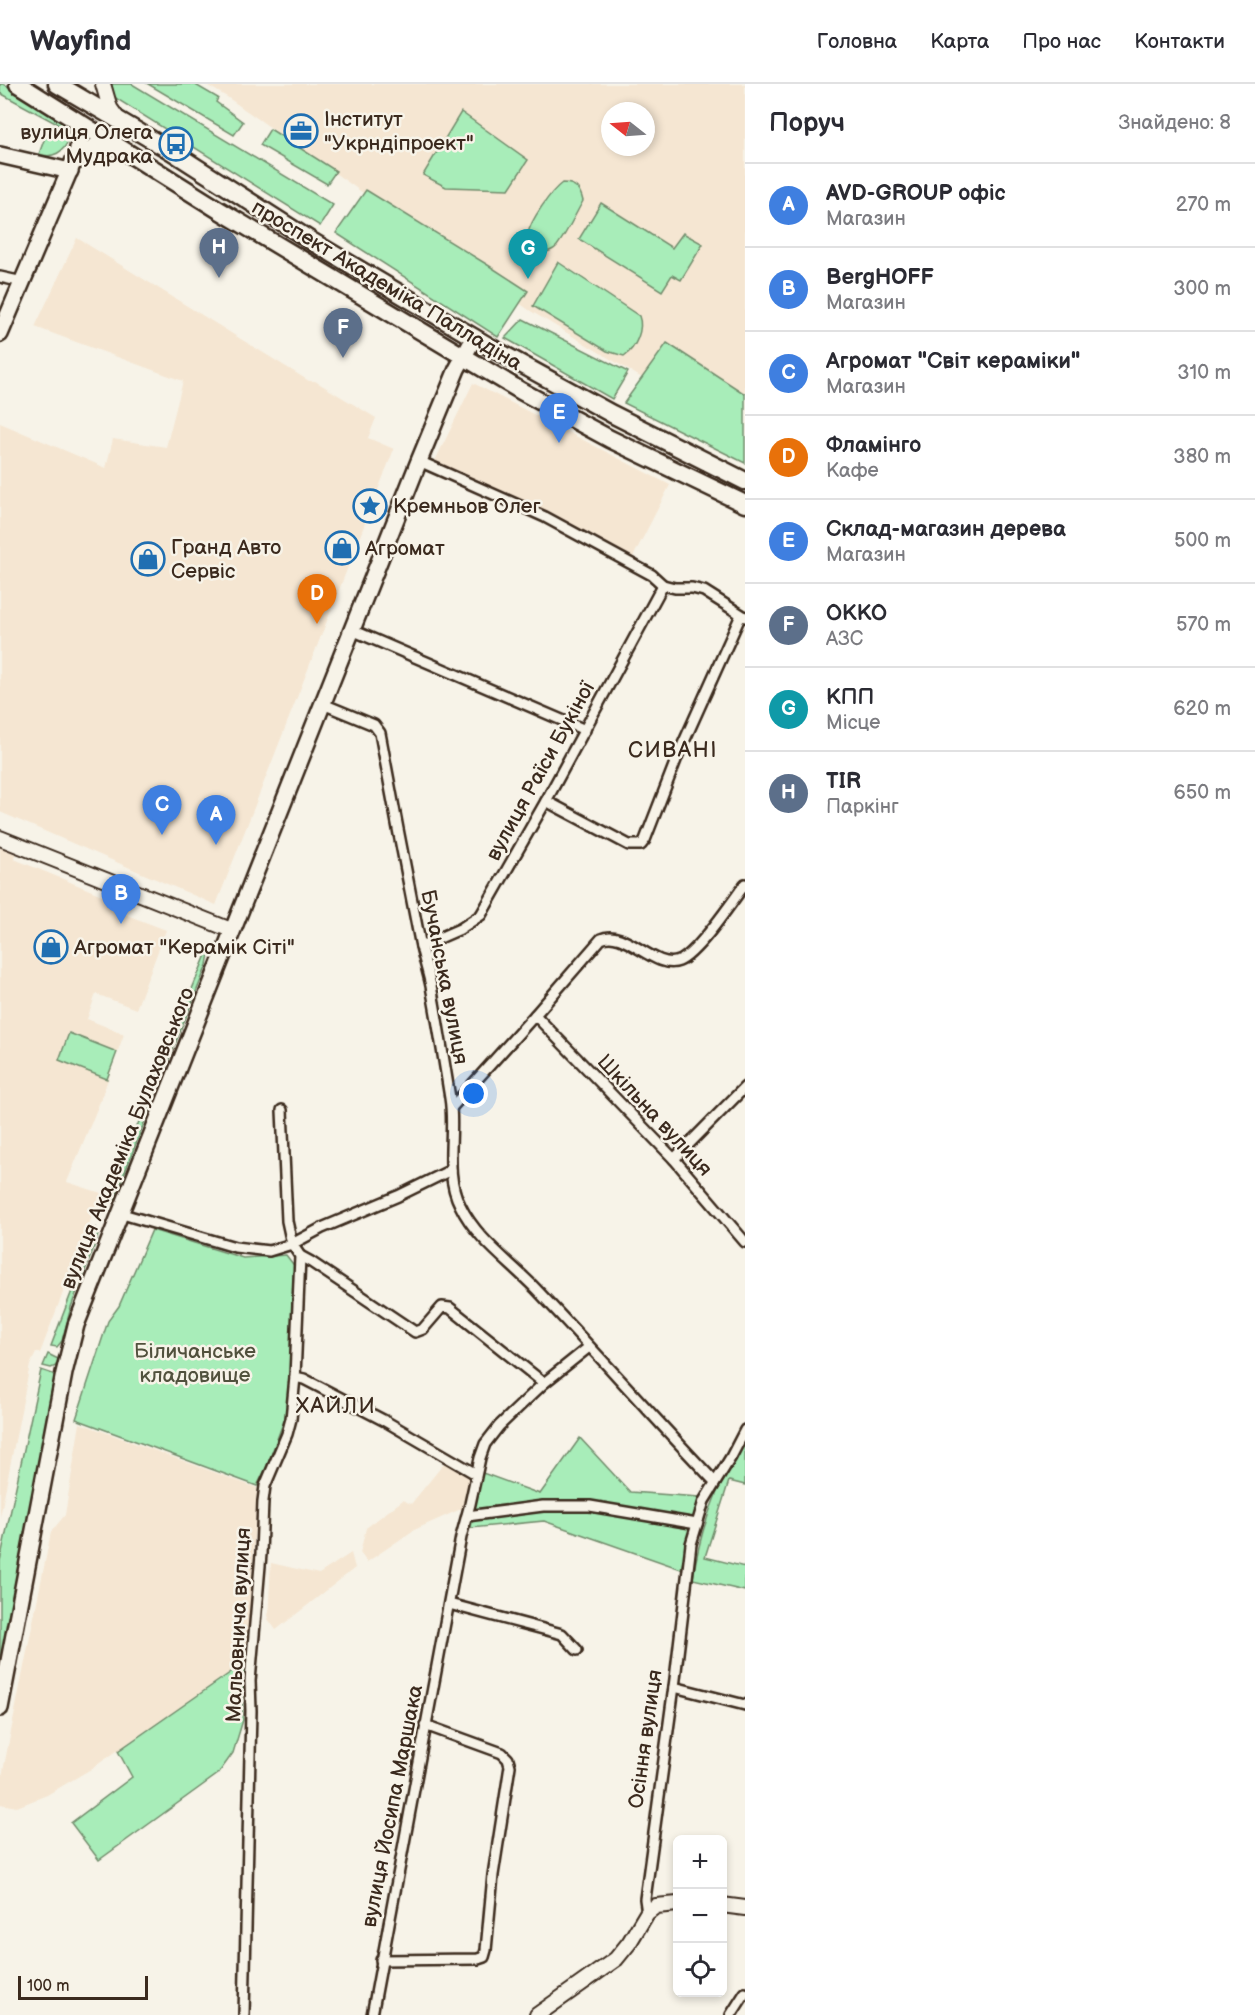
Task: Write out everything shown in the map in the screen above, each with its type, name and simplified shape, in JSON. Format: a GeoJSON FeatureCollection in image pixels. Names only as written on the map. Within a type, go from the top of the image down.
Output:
{"type":"FeatureCollection","features":[{"type":"Feature","properties":{"kind":"highway","name":"проспект Академіка Палладіна"},"geometry":{"type":"LineString","coordinates":[[18,84],[291,254],[521,392],[610,439],[745,504]]}},
{"type":"Feature","properties":{"kind":"highway","name":"проспект Академіка Палладіна"},"geometry":{"type":"LineString","coordinates":[[68,86],[313,242],[474,338],[612,414],[745,481]]}},
{"type":"Feature","properties":{"kind":"main road"},"geometry":{"type":"LineString","coordinates":[[0,334],[80,143],[79,129],[74,119]]}},
{"type":"Feature","properties":{"kind":"main road"},"geometry":{"type":"LineString","coordinates":[[70,171],[88,148],[101,143],[115,144]]}},
{"type":"Feature","properties":{"kind":"main road"},"geometry":{"type":"LineString","coordinates":[[0,155],[70,171]]}},
{"type":"Feature","properties":{"kind":"main road","name":"вулиця Академіка Булаховського"},"geometry":{"type":"LineString","coordinates":[[0,1708],[68,1356],[76,1325],[419,461],[463,356],[474,338]]}},
{"type":"Feature","properties":{"kind":"street"},"geometry":{"type":"LineString","coordinates":[[103,84],[110,108],[117,118]]}},
{"type":"Feature","properties":{"kind":"street"},"geometry":{"type":"LineString","coordinates":[[0,277],[23,282]]}},
{"type":"Feature","properties":{"kind":"street"},"geometry":{"type":"LineString","coordinates":[[419,461],[545,517],[652,575],[663,585],[704,591],[743,616],[678,755],[641,845],[629,844],[546,801]]}},
{"type":"Feature","properties":{"kind":"street","name":"вулиця Раїси Букіної"},"geometry":{"type":"LineString","coordinates":[[421,946],[473,922],[481,915],[546,801],[663,585]]}},
{"type":"Feature","properties":{"kind":"street"},"geometry":{"type":"LineString","coordinates":[[352,630],[585,730]]}},
{"type":"Feature","properties":{"kind":"street","name":"Бучанська вулиця"},"geometry":{"type":"LineString","coordinates":[[323,704],[374,725],[380,733],[421,946],[431,985],[452,1107],[451,1170],[454,1193],[470,1222],[496,1251],[535,1287],[714,1482]]}},
{"type":"Feature","properties":{"kind":"street"},"geometry":{"type":"LineString","coordinates":[[0,838],[231,930]]}},
{"type":"Feature","properties":{"kind":"street"},"geometry":{"type":"LineString","coordinates":[[452,1107],[536,1016],[601,939],[606,937],[619,939],[667,962],[675,963],[696,948],[745,884]]}},
{"type":"Feature","properties":{"kind":"street","name":"Шкільна вулиця"},"geometry":{"type":"LineString","coordinates":[[536,1016],[674,1159],[745,1242]]}},
{"type":"Feature","properties":{"kind":"street"},"geometry":{"type":"LineString","coordinates":[[674,1159],[745,1087]]}},
{"type":"Feature","properties":{"kind":"street"},"geometry":{"type":"LineString","coordinates":[[282,1110],[287,1221],[292,1244],[300,1256],[415,1332],[423,1329],[442,1307],[450,1308],[544,1383]]}},
{"type":"Feature","properties":{"kind":"street"},"geometry":{"type":"LineString","coordinates":[[119,1213],[250,1250],[269,1251],[292,1244],[322,1228],[398,1196],[451,1170]]}},
{"type":"Feature","properties":{"kind":"street","name":"Мальовнича вулиця"},"geometry":{"type":"LineString","coordinates":[[244,2015],[250,1681],[261,1554],[262,1501],[265,1486],[291,1419],[300,1256]]}},
{"type":"Feature","properties":{"kind":"street","name":"вулиця Йосипа Маршака"},"geometry":{"type":"LineString","coordinates":[[372,2015],[425,1725],[467,1516],[485,1444],[498,1426],[544,1383],[589,1347]]}},
{"type":"Feature","properties":{"kind":"street"},"geometry":{"type":"LineString","coordinates":[[295,1377],[304,1379],[386,1421],[476,1474]]}},
{"type":"Feature","properties":{"kind":"street","name":"Осіння вулиця"},"geometry":{"type":"LineString","coordinates":[[647,1913],[645,1899],[691,1544],[704,1501],[745,1430]]}},
{"type":"Feature","properties":{"kind":"street"},"geometry":{"type":"LineString","coordinates":[[467,1516],[543,1506],[590,1506],[697,1524]]}},
{"type":"Feature","properties":{"kind":"street"},"geometry":{"type":"LineString","coordinates":[[449,1604],[562,1634],[577,1650]]}},
{"type":"Feature","properties":{"kind":"street"},"geometry":{"type":"LineString","coordinates":[[674,1687],[745,1705]]}},
{"type":"Feature","properties":{"kind":"street"},"geometry":{"type":"LineString","coordinates":[[381,1960],[478,1959],[484,1957],[486,1950],[493,1875],[510,1766],[508,1759],[502,1753],[425,1725]]}},
{"type":"Feature","properties":{"kind":"street"},"geometry":{"type":"LineString","coordinates":[[537,2015],[616,1959],[629,1943],[647,1913],[656,1906],[673,1904]]}},
{"type":"Feature","properties":{"kind":"street"},"geometry":{"type":"LineString","coordinates":[[727,1906],[745,1908]]}},
{"type":"Feature","properties":{"kind":"street"},"geometry":{"type":"LineString","coordinates":[[731,2015],[745,1993]]}},
{"type":"Feature","properties":{"kind":"shaded area"},"geometry":{"type":"Polygon","coordinates":[[[205,84],[745,84],[745,440],[529,310],[227,97],[205,84]]]}},
{"type":"Feature","properties":{"kind":"shaded area"},"geometry":{"type":"Polygon","coordinates":[[[77,238],[309,381],[315,381],[376,418],[368,438],[394,449],[216,905],[0,812],[0,423],[106,468],[113,439],[166,447],[183,381],[35,327],[77,238]]]}},
{"type":"Feature","properties":{"kind":"shaded area"},"geometry":{"type":"Polygon","coordinates":[[[473,383],[670,485],[632,559],[572,525],[435,461],[473,383]]]}},
{"type":"Feature","properties":{"kind":"shaded area"},"geometry":{"type":"Polygon","coordinates":[[[0,847],[16,854],[14,859],[114,900],[111,909],[166,930],[136,1009],[96,994],[87,1019],[124,1034],[101,1099],[67,1182],[101,1193],[40,1353],[36,1353],[30,1365],[0,1517],[0,847]]]}},
{"type":"Feature","properties":{"kind":"shaded area"},"geometry":{"type":"Polygon","coordinates":[[[80,1423],[257,1488],[247,1661],[91,1769],[47,1795],[17,1807],[0,1804],[0,1786],[51,1532],[65,1515],[80,1423]]]}},
{"type":"Feature","properties":{"kind":"shaded area"},"geometry":{"type":"Polygon","coordinates":[[[446,1461],[471,1476],[463,1508],[414,1530],[367,1562],[360,1553],[366,1528],[403,1500],[411,1504],[446,1461]]]}},
{"type":"Feature","properties":{"kind":"shaded area"},"geometry":{"type":"Polygon","coordinates":[[[351,1553],[355,1568],[276,1630],[268,1619],[271,1563],[319,1574],[351,1553]]]}},
{"type":"Feature","properties":{"kind":"green space"},"geometry":{"type":"Polygon","coordinates":[[[0,84],[4,84],[66,123],[70,131],[0,93],[0,84]]]}},
{"type":"Feature","properties":{"kind":"green space"},"geometry":{"type":"Polygon","coordinates":[[[108,84],[132,84],[333,205],[320,226],[117,99],[110,92],[108,84]]]}},
{"type":"Feature","properties":{"kind":"green space"},"geometry":{"type":"Polygon","coordinates":[[[148,84],[194,84],[218,98],[216,102],[243,122],[234,135],[148,84]]]}},
{"type":"Feature","properties":{"kind":"green space"},"geometry":{"type":"Polygon","coordinates":[[[461,112],[528,160],[509,189],[446,187],[423,175],[461,112]]]}},
{"type":"Feature","properties":{"kind":"green space"},"geometry":{"type":"Polygon","coordinates":[[[49,126],[66,133],[69,139],[64,148],[49,156],[39,154],[49,126]]]}},
{"type":"Feature","properties":{"kind":"green space"},"geometry":{"type":"Polygon","coordinates":[[[270,129],[336,171],[327,184],[260,145],[270,129]]]}},
{"type":"Feature","properties":{"kind":"green space"},"geometry":{"type":"Polygon","coordinates":[[[562,183],[576,187],[583,201],[557,246],[553,250],[542,252],[533,248],[528,240],[528,234],[542,207],[562,183]]]}},
{"type":"Feature","properties":{"kind":"green space"},"geometry":{"type":"Polygon","coordinates":[[[366,190],[528,291],[498,337],[336,233],[366,190]]]}},
{"type":"Feature","properties":{"kind":"green space"},"geometry":{"type":"Polygon","coordinates":[[[601,203],[672,248],[683,233],[703,244],[681,280],[672,275],[662,291],[579,239],[601,203]]]}},
{"type":"Feature","properties":{"kind":"green space"},"geometry":{"type":"Polygon","coordinates":[[[558,262],[639,316],[638,338],[624,356],[607,351],[533,306],[558,262]]]}},
{"type":"Feature","properties":{"kind":"green space"},"geometry":{"type":"Polygon","coordinates":[[[523,319],[628,372],[612,399],[505,338],[523,319]]]}},
{"type":"Feature","properties":{"kind":"green space"},"geometry":{"type":"Polygon","coordinates":[[[667,343],[745,394],[745,463],[624,403],[667,343]]]}},
{"type":"Feature","properties":{"kind":"green space"},"geometry":{"type":"Polygon","coordinates":[[[208,950],[207,965],[160,1081],[154,1082],[208,950]]]}},
{"type":"Feature","properties":{"kind":"green space"},"geometry":{"type":"Polygon","coordinates":[[[69,1033],[117,1052],[107,1079],[59,1060],[69,1033]]]}},
{"type":"Feature","properties":{"kind":"green space"},"geometry":{"type":"Polygon","coordinates":[[[152,1089],[155,1095],[114,1200],[106,1204],[152,1089]]]}},
{"type":"Feature","properties":{"kind":"green space"},"geometry":{"type":"Polygon","coordinates":[[[96,1228],[97,1239],[71,1307],[62,1341],[57,1347],[51,1346],[96,1228]]]}},
{"type":"Feature","properties":{"kind":"green space","name":"Біличанське кладовище"},"geometry":{"type":"Polygon","coordinates":[[[152,1230],[243,1258],[286,1255],[296,1268],[286,1415],[257,1486],[76,1419],[108,1321],[119,1306],[152,1230]]]}},
{"type":"Feature","properties":{"kind":"green space"},"geometry":{"type":"Polygon","coordinates":[[[48,1354],[58,1359],[56,1366],[51,1368],[43,1366],[48,1354]]]}},
{"type":"Feature","properties":{"kind":"green space"},"geometry":{"type":"Polygon","coordinates":[[[41,1370],[53,1374],[56,1380],[0,1672],[0,1561],[41,1370]]]}},
{"type":"Feature","properties":{"kind":"green space"},"geometry":{"type":"Polygon","coordinates":[[[580,1438],[630,1492],[699,1497],[681,1569],[544,1521],[471,1528],[480,1472],[540,1494],[580,1438]]]}},
{"type":"Feature","properties":{"kind":"green space"},"geometry":{"type":"Polygon","coordinates":[[[745,1443],[745,1485],[729,1481],[705,1557],[745,1567],[745,1591],[693,1579],[702,1535],[717,1492],[745,1443]]]}},
{"type":"Feature","properties":{"kind":"green space"},"geometry":{"type":"Polygon","coordinates":[[[247,1661],[242,1694],[243,1720],[233,1753],[218,1774],[99,1860],[71,1823],[132,1777],[118,1751],[247,1661]]]}},
{"type":"Feature","properties":{"kind":"place","name":"Інститут \"Укрндіпроект\""},"geometry":{"type":"Point","coordinates":[301,131]}},
{"type":"Feature","properties":{"kind":"place","name":"вулиця Олега Мудрака"},"geometry":{"type":"Point","coordinates":[176,144]}},
{"type":"Feature","properties":{"kind":"place","name":"TIR"},"geometry":{"type":"Point","coordinates":[219,278]}},
{"type":"Feature","properties":{"kind":"place","name":"КПП"},"geometry":{"type":"Point","coordinates":[528,279]}},
{"type":"Feature","properties":{"kind":"place","name":"ОККО"},"geometry":{"type":"Point","coordinates":[343,358]}},
{"type":"Feature","properties":{"kind":"place","name":"Склад-магазин дерева"},"geometry":{"type":"Point","coordinates":[559,443]}},
{"type":"Feature","properties":{"kind":"place","name":"Кремньов Олег"},"geometry":{"type":"Point","coordinates":[370,506]}},
{"type":"Feature","properties":{"kind":"place","name":"Агромат"},"geometry":{"type":"Point","coordinates":[342,548]}},
{"type":"Feature","properties":{"kind":"place","name":"Гранд Авто Сервіс"},"geometry":{"type":"Point","coordinates":[148,559]}},
{"type":"Feature","properties":{"kind":"place","name":"Фламінго"},"geometry":{"type":"Point","coordinates":[317,624]}},
{"type":"Feature","properties":{"kind":"place","name":"Агромат \"Світ кераміки\""},"geometry":{"type":"Point","coordinates":[162,835]}},
{"type":"Feature","properties":{"kind":"place","name":"AVD-GROUP офіс"},"geometry":{"type":"Point","coordinates":[216,845]}},
{"type":"Feature","properties":{"kind":"place","name":"BergHOFF"},"geometry":{"type":"Point","coordinates":[121,924]}},
{"type":"Feature","properties":{"kind":"place","name":"Агромат \"Керамік Сіті\""},"geometry":{"type":"Point","coordinates":[51,947]}},
{"type":"Feature","properties":{"kind":"district","name":"СИВАНІ"},"geometry":{"type":"Point","coordinates":[673,749]}},
{"type":"Feature","properties":{"kind":"district","name":"ХАЙЛИ"},"geometry":{"type":"Point","coordinates":[336,1405]}}]}
